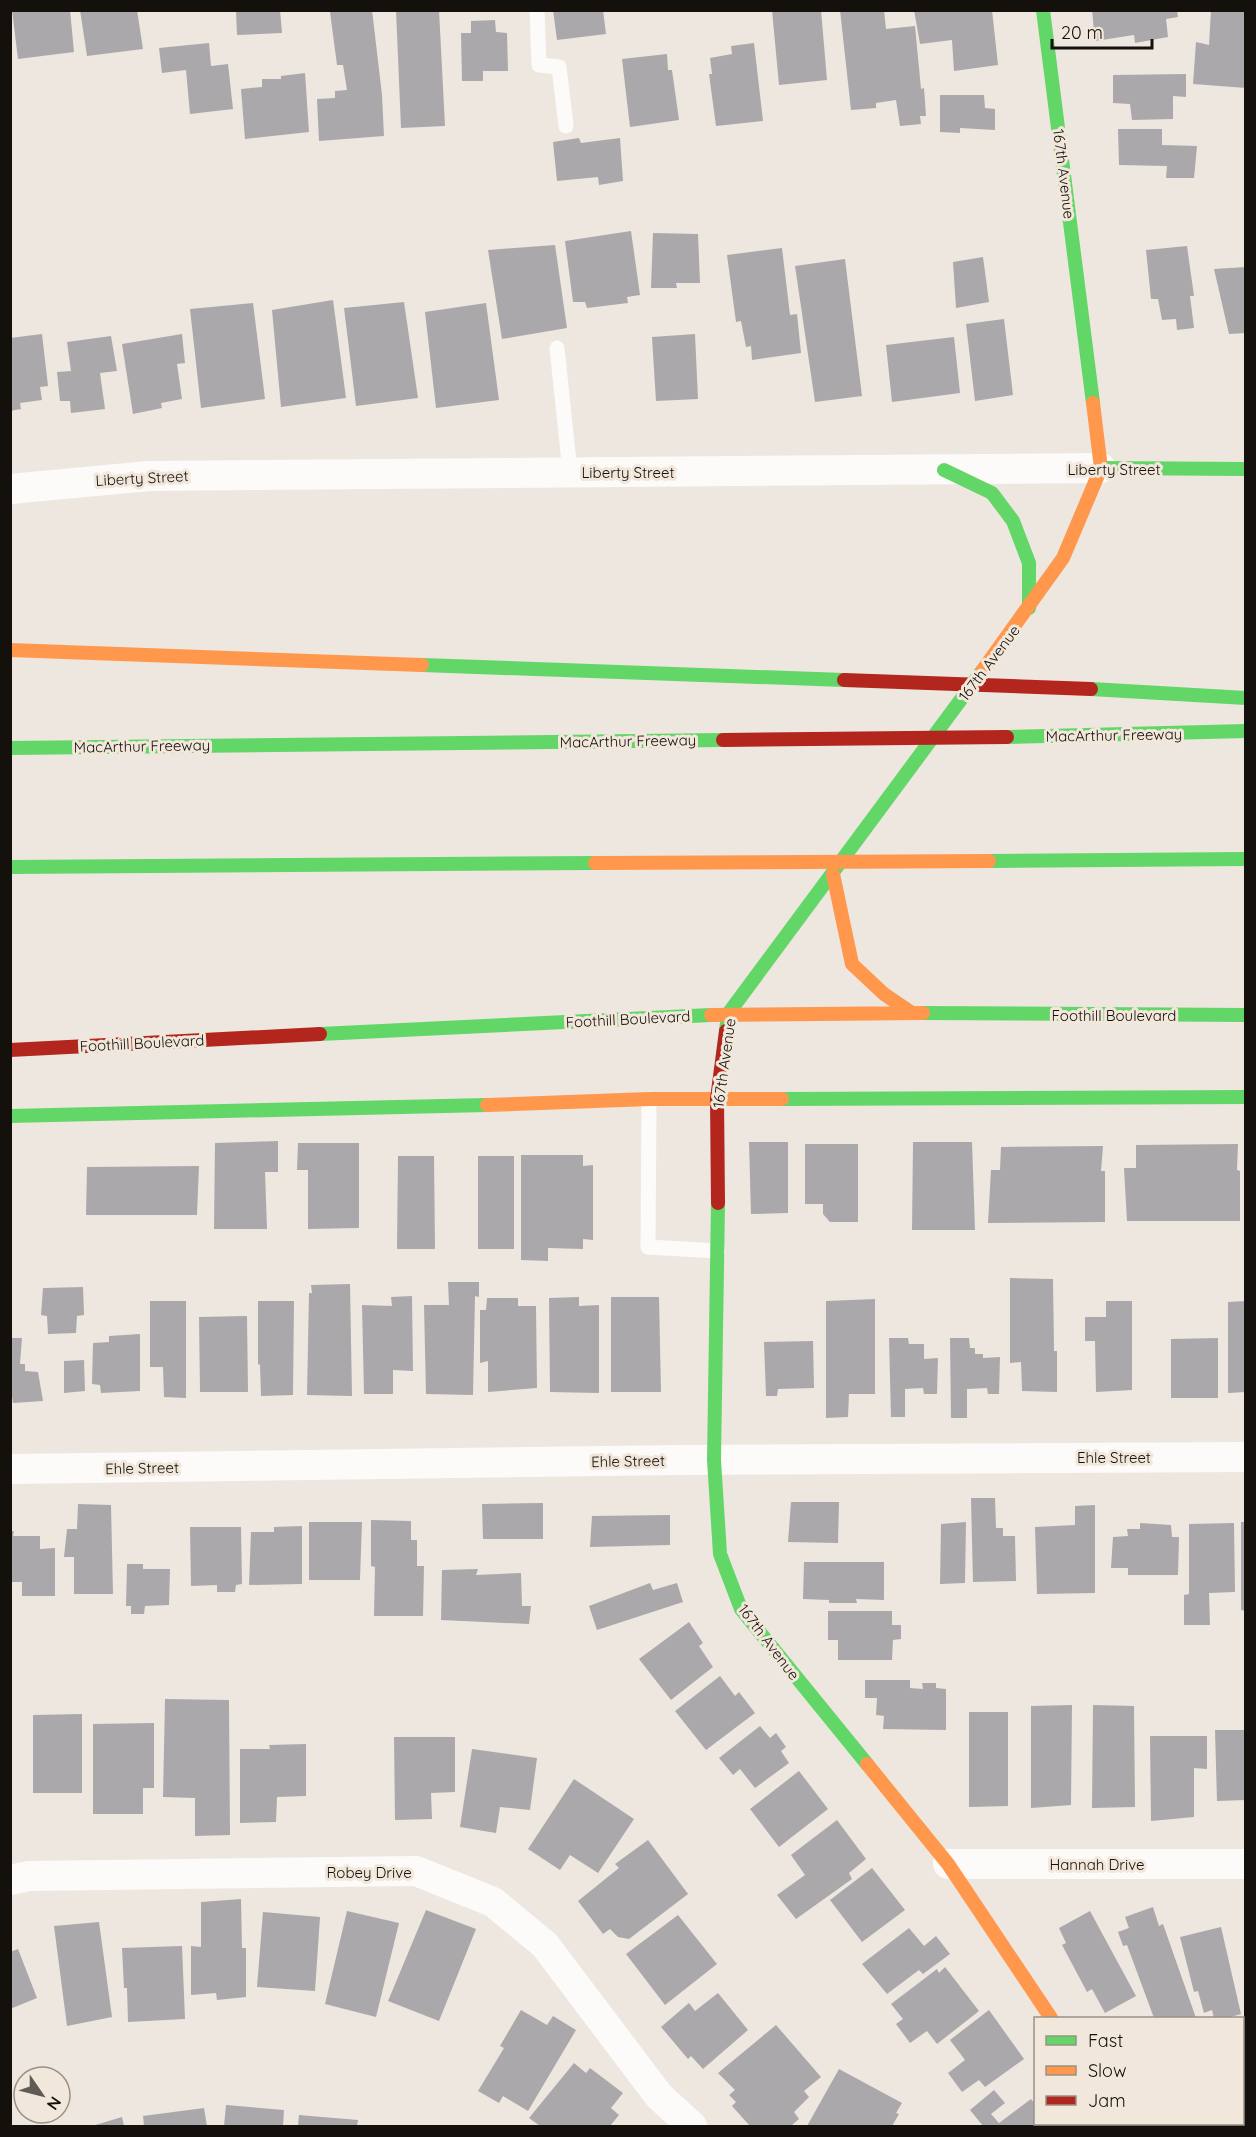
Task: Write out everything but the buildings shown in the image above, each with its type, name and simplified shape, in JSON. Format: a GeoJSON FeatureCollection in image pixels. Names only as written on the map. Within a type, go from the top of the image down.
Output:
{"type":"FeatureCollection","features":[{"type":"Feature","properties":{"kind":"main road","name":"167th Avenue"},"geometry":{"type":"LineString","coordinates":[[1043,10],[1101,468],[1063,558],[1029,608],[728,1014],[717,1099],[718,1251],[714,1460],[720,1554],[741,1609],[948,1864],[1050,2017]]}},
{"type":"Feature","properties":{"kind":"main road","name":"Liberty Street"},"geometry":{"type":"LineString","coordinates":[[1101,468],[1245,469]]}},
{"type":"Feature","properties":{"kind":"main road"},"geometry":{"type":"LineString","coordinates":[[944,470],[992,494],[1013,521],[1029,563],[1029,608]]}},
{"type":"Feature","properties":{"kind":"main road"},"geometry":{"type":"LineString","coordinates":[[10,650],[1124,690],[1245,698]]}},
{"type":"Feature","properties":{"kind":"main road","name":"MacArthur Freeway"},"geometry":{"type":"LineString","coordinates":[[10,747],[1081,736],[1245,731]]}},
{"type":"Feature","properties":{"kind":"main road"},"geometry":{"type":"LineString","coordinates":[[10,867],[1245,859]]}},
{"type":"Feature","properties":{"kind":"main road"},"geometry":{"type":"LineString","coordinates":[[833,874],[852,964],[884,994],[912,1013]]}},
{"type":"Feature","properties":{"kind":"main road","name":"Foothill Boulevard"},"geometry":{"type":"LineString","coordinates":[[10,1050],[728,1014],[1245,1015]]}},
{"type":"Feature","properties":{"kind":"main road"},"geometry":{"type":"LineString","coordinates":[[10,1116],[448,1107],[649,1099],[1245,1097]]}},
{"type":"Feature","properties":{"kind":"street","name":"Liberty Street"},"geometry":{"type":"LineString","coordinates":[[10,489],[149,476],[1101,468]]}},
{"type":"Feature","properties":{"kind":"street","name":"Ehle Street"},"geometry":{"type":"LineString","coordinates":[[10,1470],[714,1460],[1245,1457]]}},
{"type":"Feature","properties":{"kind":"street","name":"Hannah Drive"},"geometry":{"type":"LineString","coordinates":[[948,1864],[1245,1863]]}},
{"type":"Feature","properties":{"kind":"street","name":"Robey Drive"},"geometry":{"type":"LineString","coordinates":[[10,1880],[29,1876],[416,1871],[493,1902],[545,1945],[660,2096],[692,2127]]}},
{"type":"Feature","properties":{"kind":"lane"},"geometry":{"type":"LineString","coordinates":[[537,10],[538,65],[559,67],[566,126]]}},
{"type":"Feature","properties":{"kind":"lane"},"geometry":{"type":"LineString","coordinates":[[557,348],[570,472]]}},
{"type":"Feature","properties":{"kind":"lane"},"geometry":{"type":"LineString","coordinates":[[649,1099],[648,1248],[718,1251]]}},
{"type":"Feature","properties":{"kind":"traffic: fast"},"geometry":{"type":"LineString","coordinates":[[1043,10],[1093,403]]}},
{"type":"Feature","properties":{"kind":"traffic: fast"},"geometry":{"type":"LineString","coordinates":[[1101,468],[1246,469]]}},
{"type":"Feature","properties":{"kind":"traffic: fast"},"geometry":{"type":"LineString","coordinates":[[944,470],[992,493],[1013,521],[1029,563],[1029,608]]}},
{"type":"Feature","properties":{"kind":"traffic: fast"},"geometry":{"type":"LineString","coordinates":[[422,665],[844,680]]}},
{"type":"Feature","properties":{"kind":"traffic: fast"},"geometry":{"type":"LineString","coordinates":[[726,1031],[728,1014],[982,671]]}},
{"type":"Feature","properties":{"kind":"traffic: fast"},"geometry":{"type":"LineString","coordinates":[[1091,689],[1246,698]]}},
{"type":"Feature","properties":{"kind":"traffic: fast"},"geometry":{"type":"LineString","coordinates":[[1007,737],[1246,731]]}},
{"type":"Feature","properties":{"kind":"traffic: fast"},"geometry":{"type":"LineString","coordinates":[[10,748],[723,740]]}},
{"type":"Feature","properties":{"kind":"traffic: fast"},"geometry":{"type":"LineString","coordinates":[[989,861],[1246,859]]}},
{"type":"Feature","properties":{"kind":"traffic: fast"},"geometry":{"type":"LineString","coordinates":[[10,867],[595,863]]}},
{"type":"Feature","properties":{"kind":"traffic: fast"},"geometry":{"type":"LineString","coordinates":[[923,1013],[1246,1015]]}},
{"type":"Feature","properties":{"kind":"traffic: fast"},"geometry":{"type":"LineString","coordinates":[[320,1034],[711,1015]]}},
{"type":"Feature","properties":{"kind":"traffic: fast"},"geometry":{"type":"LineString","coordinates":[[782,1099],[1246,1097]]}},
{"type":"Feature","properties":{"kind":"traffic: fast"},"geometry":{"type":"LineString","coordinates":[[10,1116],[487,1105]]}},
{"type":"Feature","properties":{"kind":"traffic: fast"},"geometry":{"type":"LineString","coordinates":[[718,1203],[714,1460],[720,1554],[741,1609],[867,1764]]}},
{"type":"Feature","properties":{"kind":"traffic: slow"},"geometry":{"type":"LineString","coordinates":[[982,671],[1063,558],[1101,468],[1093,403]]}},
{"type":"Feature","properties":{"kind":"traffic: slow"},"geometry":{"type":"LineString","coordinates":[[10,650],[422,665]]}},
{"type":"Feature","properties":{"kind":"traffic: slow"},"geometry":{"type":"LineString","coordinates":[[595,863],[989,861]]}},
{"type":"Feature","properties":{"kind":"traffic: slow"},"geometry":{"type":"LineString","coordinates":[[833,874],[852,964],[884,994],[912,1013]]}},
{"type":"Feature","properties":{"kind":"traffic: slow"},"geometry":{"type":"LineString","coordinates":[[711,1015],[923,1013]]}},
{"type":"Feature","properties":{"kind":"traffic: slow"},"geometry":{"type":"LineString","coordinates":[[487,1105],[649,1099],[782,1099]]}},
{"type":"Feature","properties":{"kind":"traffic: slow"},"geometry":{"type":"LineString","coordinates":[[867,1764],[948,1864],[1050,2017]]}},
{"type":"Feature","properties":{"kind":"traffic: jam"},"geometry":{"type":"LineString","coordinates":[[844,680],[1091,689]]}},
{"type":"Feature","properties":{"kind":"traffic: jam"},"geometry":{"type":"LineString","coordinates":[[723,740],[1007,737]]}},
{"type":"Feature","properties":{"kind":"traffic: jam"},"geometry":{"type":"LineString","coordinates":[[718,1203],[717,1099],[726,1031]]}},
{"type":"Feature","properties":{"kind":"traffic: jam"},"geometry":{"type":"LineString","coordinates":[[10,1050],[320,1034]]}}]}
